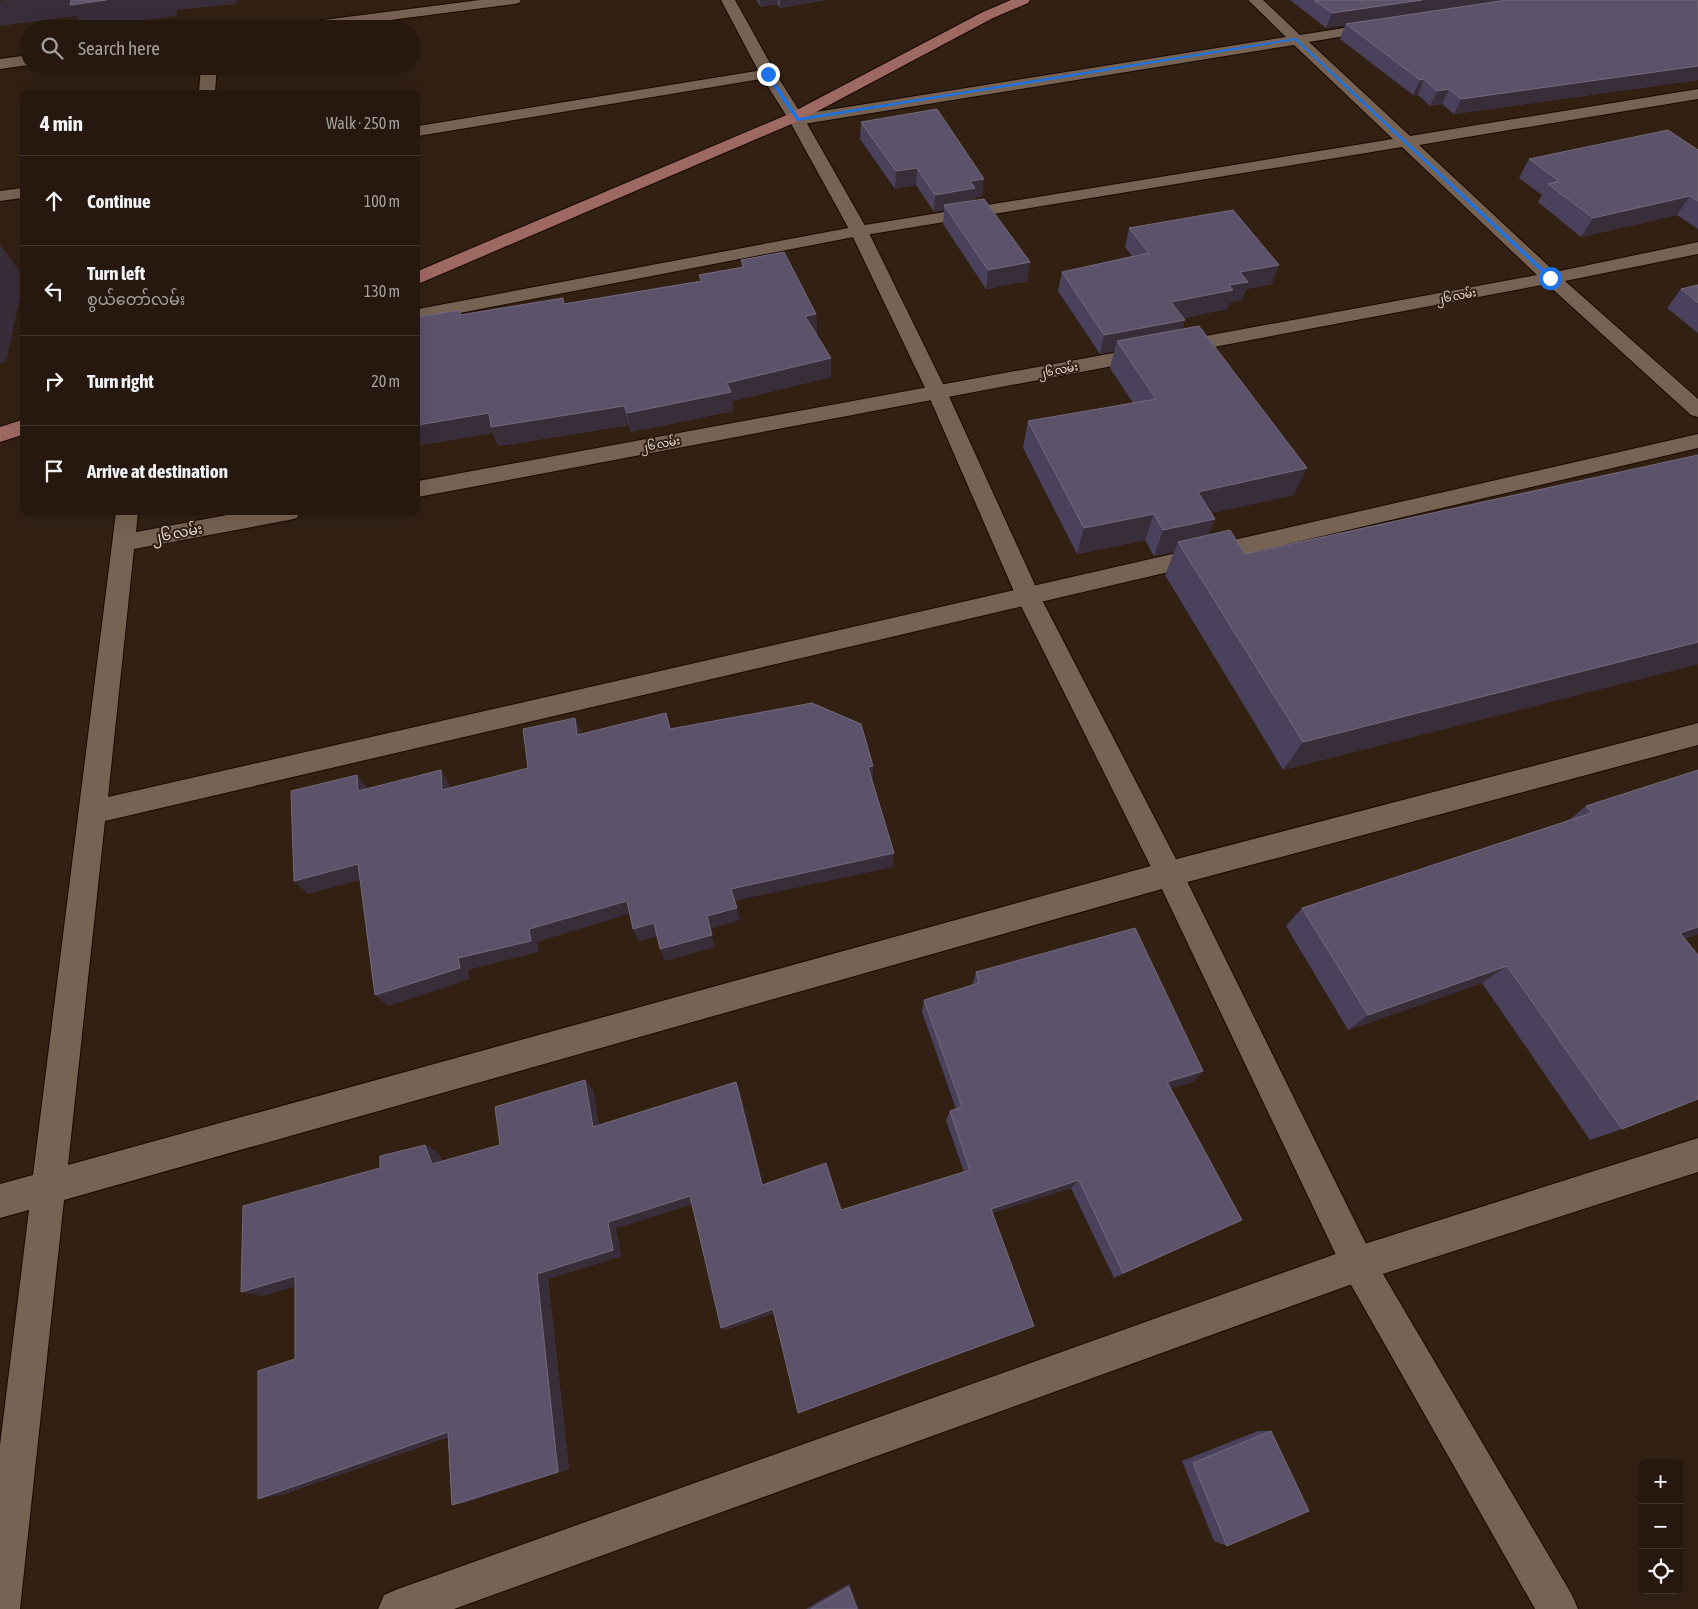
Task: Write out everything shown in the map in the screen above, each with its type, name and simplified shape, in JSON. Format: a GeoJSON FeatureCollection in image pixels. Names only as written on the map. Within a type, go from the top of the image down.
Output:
{"type":"FeatureCollection","features":[{"type":"Feature","properties":{"kind":"main road"},"geometry":{"type":"LineString","coordinates":[[420,277],[796,118],[988,15],[1023,0]]}},
{"type":"Feature","properties":{"kind":"main road"},"geometry":{"type":"LineString","coordinates":[[0,436],[20,428]]}},
{"type":"Feature","properties":{"kind":"street"},"geometry":{"type":"LineString","coordinates":[[355,20],[514,0]]}},
{"type":"Feature","properties":{"kind":"street"},"geometry":{"type":"LineString","coordinates":[[728,0],[768,74],[796,118],[859,231],[937,392],[1028,596],[1170,874],[1358,1264],[1558,1609]]}},
{"type":"Feature","properties":{"kind":"street"},"geometry":{"type":"LineString","coordinates":[[1255,0],[1550,278],[1698,410]]}},
{"type":"Feature","properties":{"kind":"street"},"geometry":{"type":"LineString","coordinates":[[796,118],[1394,24]]}},
{"type":"Feature","properties":{"kind":"street"},"geometry":{"type":"LineString","coordinates":[[0,64],[20,61]]}},
{"type":"Feature","properties":{"kind":"street"},"geometry":{"type":"LineString","coordinates":[[420,131],[768,74]]}},
{"type":"Feature","properties":{"kind":"street"},"geometry":{"type":"LineString","coordinates":[[207,90],[208,75]]}},
{"type":"Feature","properties":{"kind":"street"},"geometry":{"type":"LineString","coordinates":[[420,315],[859,231],[1698,94]]}},
{"type":"Feature","properties":{"kind":"street"},"geometry":{"type":"LineString","coordinates":[[0,196],[20,193]]}},
{"type":"Feature","properties":{"kind":"street","name":"၂၆ လမ်း"},"geometry":{"type":"LineString","coordinates":[[420,489],[1550,278],[1698,248]]}},
{"type":"Feature","properties":{"kind":"street"},"geometry":{"type":"LineString","coordinates":[[93,812],[1698,441]]}},
{"type":"Feature","properties":{"kind":"street"},"geometry":{"type":"LineString","coordinates":[[0,1609],[127,515]]}},
{"type":"Feature","properties":{"kind":"street","name":"၂၆ လမ်း"},"geometry":{"type":"LineString","coordinates":[[124,543],[273,515]]}},
{"type":"Feature","properties":{"kind":"street"},"geometry":{"type":"LineString","coordinates":[[0,1201],[1170,874],[1698,734]]}},
{"type":"Feature","properties":{"kind":"street"},"geometry":{"type":"LineString","coordinates":[[398,1609],[1358,1264],[1698,1155]]}},
{"type":"Feature","properties":{"kind":"building"},"geometry":{"type":"Polygon","coordinates":[[[71,0],[106,0],[70,5],[71,0]]]}},
{"type":"Feature","properties":{"kind":"building"},"geometry":{"type":"Polygon","coordinates":[[[1314,0],[1422,0],[1332,13],[1314,0]]]}},
{"type":"Feature","properties":{"kind":"building"},"geometry":{"type":"Polygon","coordinates":[[[1507,0],[1698,0],[1698,66],[1461,99],[1449,89],[1437,91],[1424,79],[1420,80],[1346,24],[1507,0]]]}},
{"type":"Feature","properties":{"kind":"building"},"geometry":{"type":"Polygon","coordinates":[[[937,109],[984,179],[970,181],[975,188],[935,195],[917,168],[896,171],[861,122],[937,109]]]}},
{"type":"Feature","properties":{"kind":"building"},"geometry":{"type":"Polygon","coordinates":[[[1668,130],[1698,150],[1698,201],[1690,196],[1593,218],[1548,184],[1559,181],[1529,159],[1668,130]]]}},
{"type":"Feature","properties":{"kind":"building"},"geometry":{"type":"Polygon","coordinates":[[[984,199],[1030,262],[988,270],[944,205],[984,199]]]}},
{"type":"Feature","properties":{"kind":"building"},"geometry":{"type":"Polygon","coordinates":[[[1233,210],[1279,265],[1240,272],[1248,282],[1229,285],[1233,290],[1171,302],[1185,320],[1104,335],[1062,272],[1149,253],[1129,228],[1233,210]]]}},
{"type":"Feature","properties":{"kind":"building"},"geometry":{"type":"Polygon","coordinates":[[[784,252],[816,314],[805,316],[831,358],[727,383],[731,392],[627,413],[624,406],[491,427],[489,413],[420,425],[420,317],[460,310],[460,315],[563,298],[564,304],[702,281],[699,275],[744,267],[741,260],[784,252]]]}},
{"type":"Feature","properties":{"kind":"building"},"geometry":{"type":"Polygon","coordinates":[[[1698,285],[1698,303],[1681,289],[1698,285]]]}},
{"type":"Feature","properties":{"kind":"building"},"geometry":{"type":"Polygon","coordinates":[[[1199,326],[1307,468],[1198,492],[1215,519],[1163,530],[1154,514],[1084,528],[1028,421],[1156,399],[1117,341],[1199,326]]]}},
{"type":"Feature","properties":{"kind":"building"},"geometry":{"type":"Polygon","coordinates":[[[1698,455],[1698,642],[1303,742],[1178,542],[1230,530],[1245,554],[1698,455]]]}},
{"type":"Feature","properties":{"kind":"building"},"geometry":{"type":"Polygon","coordinates":[[[812,703],[861,724],[873,766],[868,767],[894,853],[731,889],[737,908],[707,916],[712,935],[660,949],[654,923],[633,929],[627,901],[529,929],[531,941],[458,958],[460,968],[375,995],[358,864],[294,881],[291,791],[357,775],[358,791],[441,770],[442,790],[528,768],[523,729],[575,718],[577,735],[666,713],[670,729],[812,703]]]}},
{"type":"Feature","properties":{"kind":"building"},"geometry":{"type":"Polygon","coordinates":[[[1698,770],[1698,927],[1680,933],[1698,955],[1698,1099],[1622,1129],[1507,966],[1368,1015],[1302,908],[1592,813],[1586,806],[1698,770]]]}},
{"type":"Feature","properties":{"kind":"building"},"geometry":{"type":"Polygon","coordinates":[[[1135,928],[1203,1071],[1167,1082],[1242,1220],[1123,1273],[1079,1180],[991,1209],[1034,1326],[798,1413],[773,1309],[721,1328],[690,1196],[608,1222],[613,1250],[537,1274],[558,1472],[452,1505],[448,1432],[258,1499],[258,1371],[295,1359],[295,1276],[241,1292],[243,1206],[380,1168],[380,1156],[425,1145],[432,1164],[500,1145],[495,1107],[585,1080],[593,1127],[736,1082],[762,1185],[826,1163],[841,1210],[970,1170],[950,1111],[962,1107],[924,1000],[979,983],[976,972],[1135,928]]]}},
{"type":"Feature","properties":{"kind":"building"},"geometry":{"type":"Polygon","coordinates":[[[1271,1431],[1309,1511],[1227,1546],[1193,1463],[1271,1431]]]}},
{"type":"Feature","properties":{"kind":"building"},"geometry":{"type":"Polygon","coordinates":[[[849,1587],[857,1609],[811,1609],[849,1587]]]}},
{"type":"Feature","properties":{"kind":"route"},"geometry":{"type":"LineString","coordinates":[[768,74],[797,120],[1296,39],[1550,278]]}}]}
